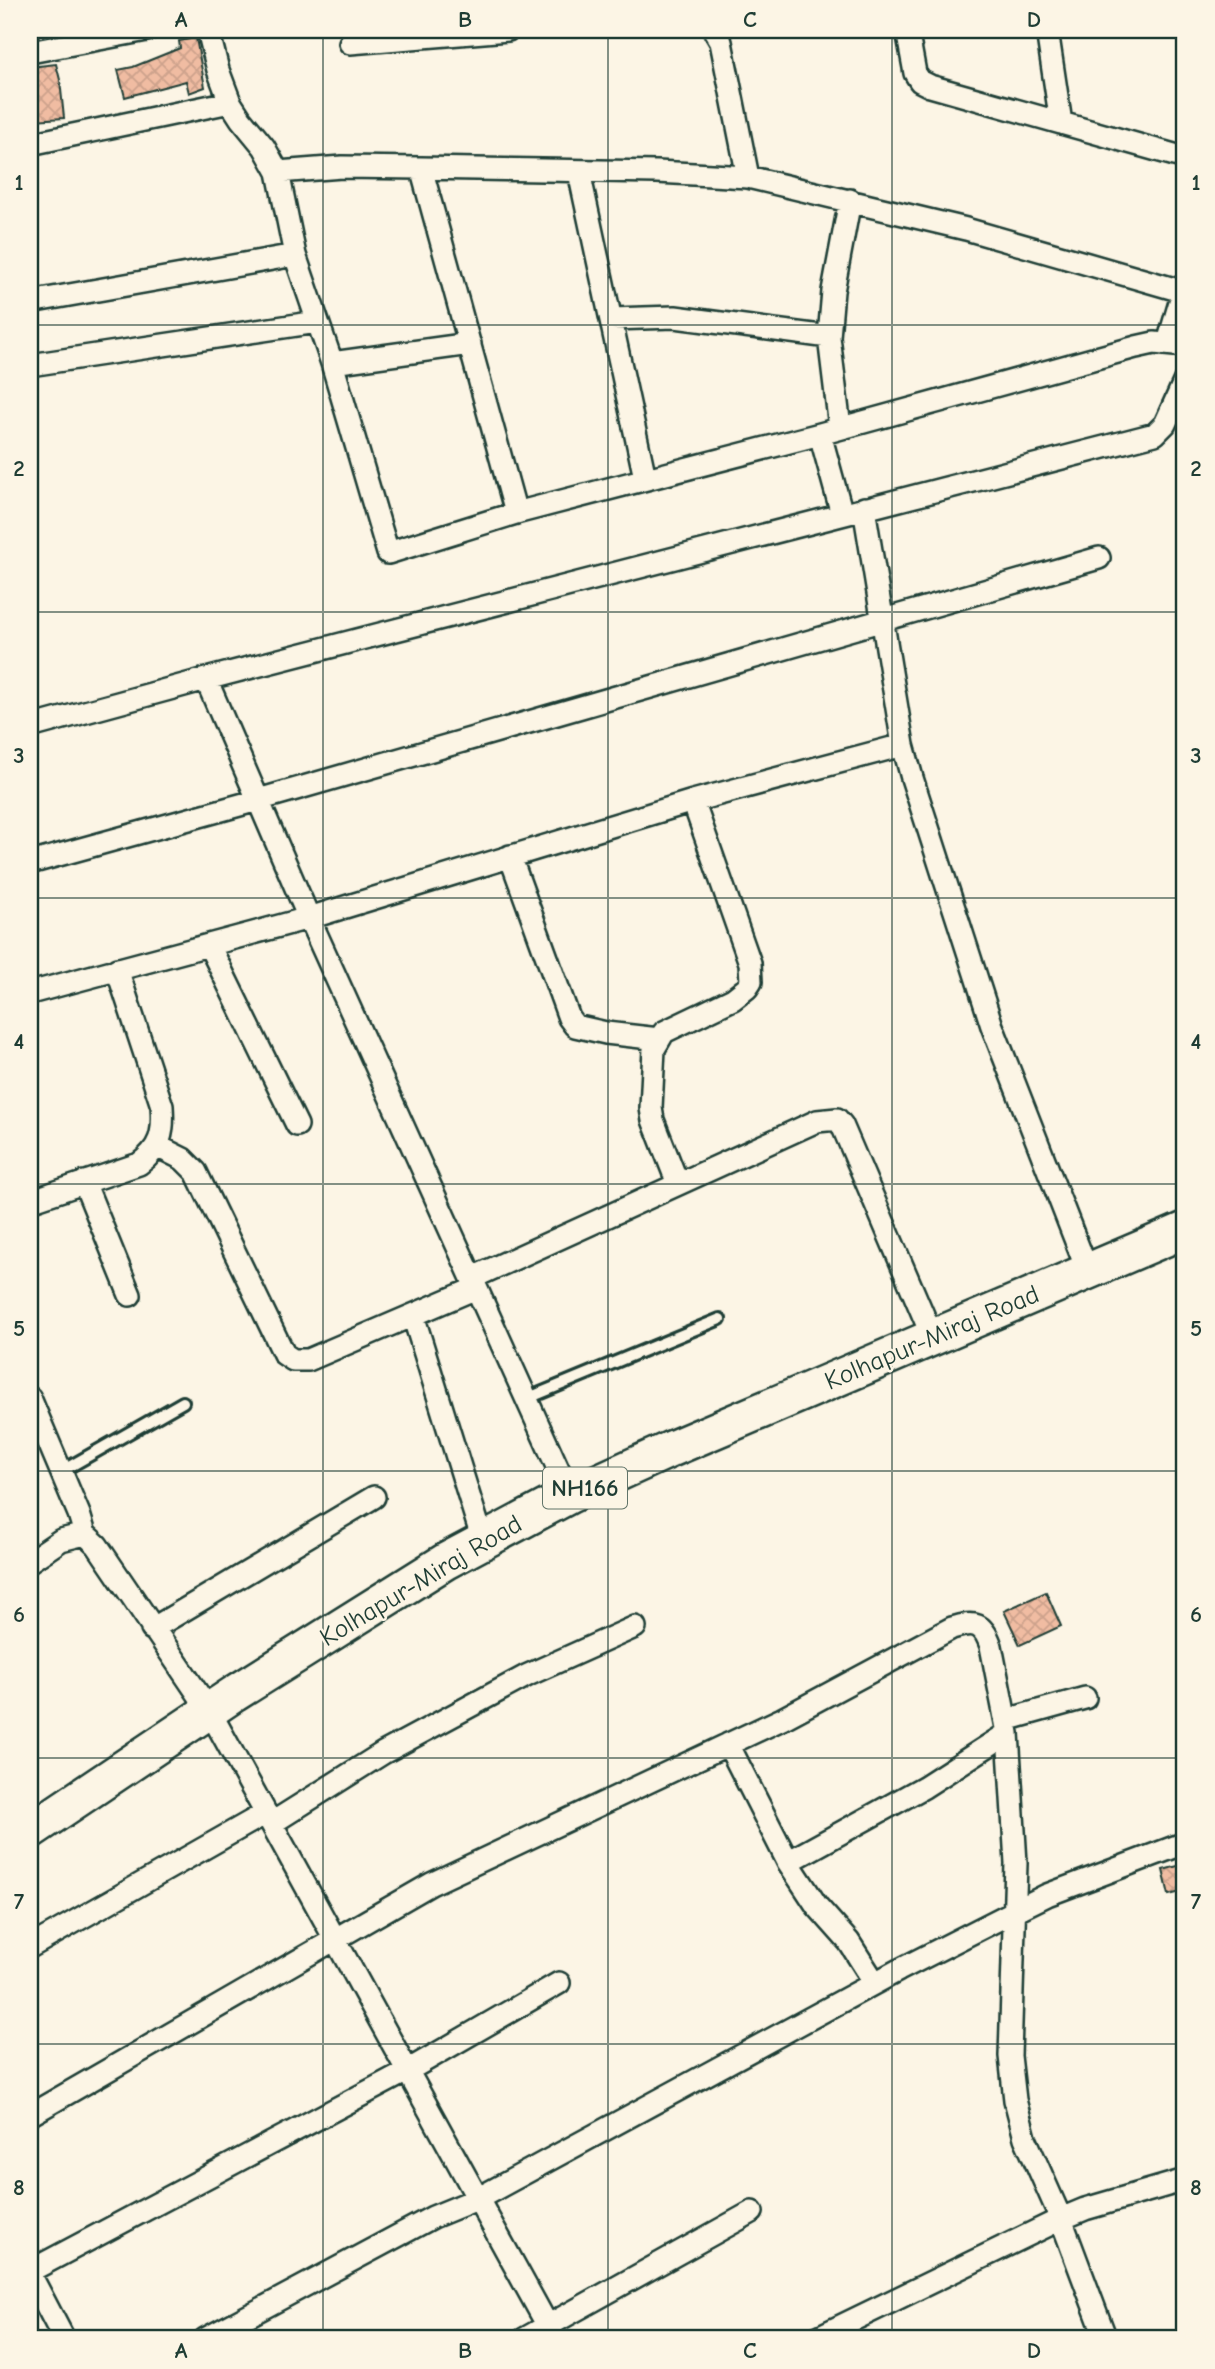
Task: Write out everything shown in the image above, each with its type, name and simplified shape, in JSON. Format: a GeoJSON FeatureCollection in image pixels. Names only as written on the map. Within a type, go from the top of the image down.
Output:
{"type":"FeatureCollection","features":[{"type":"Feature","properties":{"kind":"highway","name":"Kolhapur-Miraj Road"},"geometry":{"type":"LineString","coordinates":[[30,1831],[209,1710],[446,1561],[570,1495],[1185,1230]]}},
{"type":"Feature","properties":{"kind":"street"},"geometry":{"type":"LineString","coordinates":[[30,52],[147,30]]}},
{"type":"Feature","properties":{"kind":"street"},"geometry":{"type":"LineString","coordinates":[[208,30],[218,70],[230,102],[240,120],[264,147],[278,172],[295,255],[332,363],[388,553],[516,513],[1136,347],[1177,345],[1184,292],[966,229],[748,177],[657,172],[422,167],[342,167],[278,172]]}},
{"type":"Feature","properties":{"kind":"street"},"geometry":{"type":"LineString","coordinates":[[350,43],[508,30]]}},
{"type":"Feature","properties":{"kind":"street"},"geometry":{"type":"LineString","coordinates":[[714,30],[722,42],[748,177]]}},
{"type":"Feature","properties":{"kind":"street"},"geometry":{"type":"LineString","coordinates":[[907,30],[915,73],[920,81],[930,86],[1185,159]]}},
{"type":"Feature","properties":{"kind":"street"},"geometry":{"type":"LineString","coordinates":[[1047,30],[1060,123]]}},
{"type":"Feature","properties":{"kind":"street"},"geometry":{"type":"LineString","coordinates":[[30,144],[230,102]]}},
{"type":"Feature","properties":{"kind":"street"},"geometry":{"type":"LineString","coordinates":[[422,167],[516,513]]}},
{"type":"Feature","properties":{"kind":"street"},"geometry":{"type":"LineString","coordinates":[[579,172],[645,478]]}},
{"type":"Feature","properties":{"kind":"street"},"geometry":{"type":"LineString","coordinates":[[842,514],[830,431],[829,337],[833,291],[850,200]]}},
{"type":"Feature","properties":{"kind":"street"},"geometry":{"type":"LineString","coordinates":[[30,302],[295,255]]}},
{"type":"Feature","properties":{"kind":"street"},"geometry":{"type":"LineString","coordinates":[[611,319],[675,317],[829,337]]}},
{"type":"Feature","properties":{"kind":"street"},"geometry":{"type":"LineString","coordinates":[[30,365],[317,321]]}},
{"type":"Feature","properties":{"kind":"street"},"geometry":{"type":"LineString","coordinates":[[332,363],[470,344]]}},
{"type":"Feature","properties":{"kind":"street"},"geometry":{"type":"LineString","coordinates":[[30,727],[1155,434],[1165,424],[1185,380]]}},
{"type":"Feature","properties":{"kind":"street"},"geometry":{"type":"LineString","coordinates":[[864,508],[903,745],[992,1026],[1088,1272]]}},
{"type":"Feature","properties":{"kind":"street"},"geometry":{"type":"LineString","coordinates":[[30,863],[1099,558]]}},
{"type":"Feature","properties":{"kind":"street"},"geometry":{"type":"LineString","coordinates":[[206,679],[309,918],[570,1495]]}},
{"type":"Feature","properties":{"kind":"street"},"geometry":{"type":"LineString","coordinates":[[30,993],[309,918],[693,801],[903,745]]}},
{"type":"Feature","properties":{"kind":"street"},"geometry":{"type":"LineString","coordinates":[[678,1184],[656,1132],[651,1108],[654,1049],[664,1031],[733,999],[751,982],[750,963],[693,801]]}},
{"type":"Feature","properties":{"kind":"street"},"geometry":{"type":"LineString","coordinates":[[510,856],[569,1018],[575,1026],[606,1033],[659,1039]]}},
{"type":"Feature","properties":{"kind":"street"},"geometry":{"type":"LineString","coordinates":[[209,945],[297,1125]]}},
{"type":"Feature","properties":{"kind":"street"},"geometry":{"type":"LineString","coordinates":[[30,1201],[139,1164],[152,1154],[157,1146],[163,1123],[162,1106],[117,969]]}},
{"type":"Feature","properties":{"kind":"street"},"geometry":{"type":"LineString","coordinates":[[157,1146],[183,1159],[196,1172],[284,1353],[293,1360],[309,1360],[413,1315],[678,1184],[817,1121],[837,1119],[842,1125],[933,1338]]}},
{"type":"Feature","properties":{"kind":"street"},"geometry":{"type":"LineString","coordinates":[[84,1182],[130,1295]]}},
{"type":"Feature","properties":{"kind":"street"},"geometry":{"type":"LineString","coordinates":[[413,1315],[483,1541]]}},
{"type":"Feature","properties":{"kind":"street"},"geometry":{"type":"LineString","coordinates":[[30,1398],[62,1471],[85,1534],[97,1545],[209,1710],[551,2333]]}},
{"type":"Feature","properties":{"kind":"street"},"geometry":{"type":"LineString","coordinates":[[152,1629],[373,1497]]}},
{"type":"Feature","properties":{"kind":"street"},"geometry":{"type":"LineString","coordinates":[[30,1561],[61,1540],[85,1534]]}},
{"type":"Feature","properties":{"kind":"street"},"geometry":{"type":"LineString","coordinates":[[30,2115],[431,1884],[782,1719],[952,1628],[963,1625],[982,1627],[987,1633],[1007,1727],[1016,1863],[1010,2044],[1015,2100],[1025,2138],[1061,2218],[1106,2339]]}},
{"type":"Feature","properties":{"kind":"street"},"geometry":{"type":"LineString","coordinates":[[30,1947],[528,1675],[635,1627]]}},
{"type":"Feature","properties":{"kind":"street"},"geometry":{"type":"LineString","coordinates":[[788,1862],[924,1787],[1007,1727],[1084,1698]]}},
{"type":"Feature","properties":{"kind":"street"},"geometry":{"type":"LineString","coordinates":[[728,1744],[788,1862],[817,1906],[849,1942],[875,1983]]}},
{"type":"Feature","properties":{"kind":"street"},"geometry":{"type":"LineString","coordinates":[[205,2339],[433,2217],[477,2199],[875,1983],[1015,1911],[1047,1895],[1185,1843]]}},
{"type":"Feature","properties":{"kind":"street"},"geometry":{"type":"LineString","coordinates":[[64,2339],[30,2273],[407,2071],[559,1983]]}},
{"type":"Feature","properties":{"kind":"street"},"geometry":{"type":"LineString","coordinates":[[814,2339],[1061,2218],[1185,2180]]}},
{"type":"Feature","properties":{"kind":"street"},"geometry":{"type":"LineString","coordinates":[[524,2339],[551,2333],[752,2212]]}},
{"type":"Feature","properties":{"kind":"lane"},"geometry":{"type":"LineString","coordinates":[[526,1399],[720,1319]]}},
{"type":"Feature","properties":{"kind":"lane"},"geometry":{"type":"LineString","coordinates":[[62,1471],[183,1402]]}},
{"type":"Feature","properties":{"kind":"building"},"geometry":{"type":"Polygon","coordinates":[[[196,38],[205,87],[189,93],[186,81],[125,97],[118,70],[133,67],[180,48],[179,41],[196,38]]]}},
{"type":"Feature","properties":{"kind":"building"},"geometry":{"type":"Polygon","coordinates":[[[56,64],[64,118],[33,120],[30,67],[56,64]]]}},
{"type":"Feature","properties":{"kind":"building"},"geometry":{"type":"Polygon","coordinates":[[[1046,1592],[1061,1626],[1020,1645],[1004,1611],[1046,1592]]]}},
{"type":"Feature","properties":{"kind":"building"},"geometry":{"type":"Polygon","coordinates":[[[1185,1864],[1185,1891],[1169,1895],[1163,1870],[1185,1864]]]}}]}
